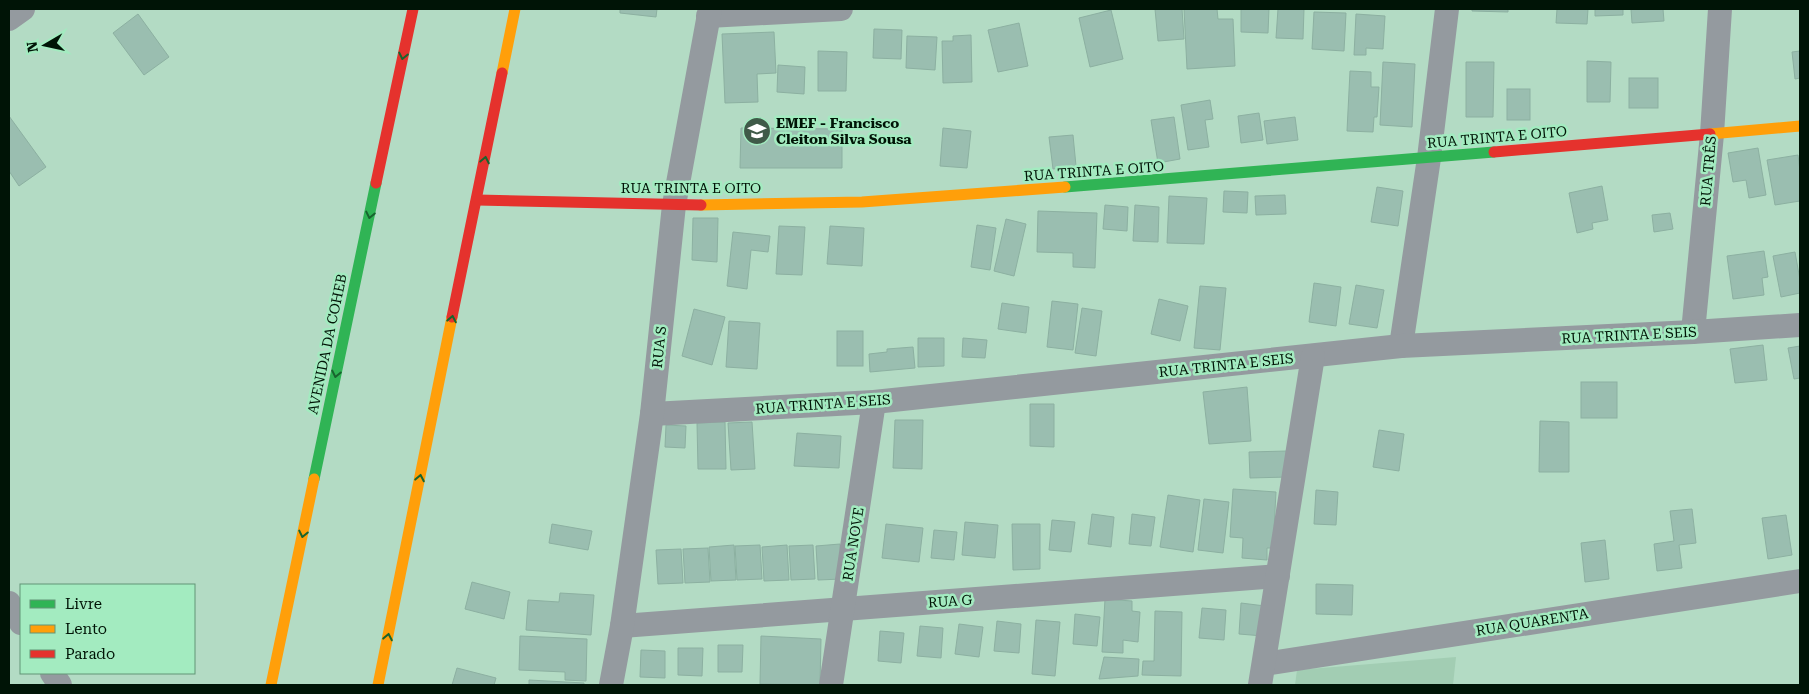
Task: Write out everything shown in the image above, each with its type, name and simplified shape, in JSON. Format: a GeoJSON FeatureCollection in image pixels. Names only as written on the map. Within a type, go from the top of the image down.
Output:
{"type":"FeatureCollection","features":[{"type":"Feature","properties":{"kind":"main road","name":"AVENIDA DA COHEB"},"geometry":{"type":"LineString","coordinates":[[271,685],[413,9]]}},
{"type":"Feature","properties":{"kind":"main road"},"geometry":{"type":"LineString","coordinates":[[378,685],[515,9]]}},
{"type":"Feature","properties":{"kind":"main road","name":"RUA TRINTA E OITO"},"geometry":{"type":"LineString","coordinates":[[477,200],[674,205],[862,202],[1164,181],[1800,126]]}},
{"type":"Feature","properties":{"kind":"street"},"geometry":{"type":"LineString","coordinates":[[9,19],[23,9]]}},
{"type":"Feature","properties":{"kind":"street"},"geometry":{"type":"LineString","coordinates":[[709,12],[841,9]]}},
{"type":"Feature","properties":{"kind":"street"},"geometry":{"type":"LineString","coordinates":[[1401,346],[1429,158],[1448,9]]}},
{"type":"Feature","properties":{"kind":"street","name":"RUA TRÊS"},"geometry":{"type":"LineString","coordinates":[[1693,332],[1712,134],[1720,9]]}},
{"type":"Feature","properties":{"kind":"street","name":"RUA S"},"geometry":{"type":"LineString","coordinates":[[611,685],[622,626],[652,414],[674,205],[709,12]]}},
{"type":"Feature","properties":{"kind":"street","name":"RUA TRINTA E SEIS"},"geometry":{"type":"LineString","coordinates":[[652,414],[874,402],[1401,346],[1800,325]]}},
{"type":"Feature","properties":{"kind":"street"},"geometry":{"type":"LineString","coordinates":[[1262,675],[1313,356]]}},
{"type":"Feature","properties":{"kind":"street","name":"RUA NOVE"},"geometry":{"type":"LineString","coordinates":[[831,685],[874,402]]}},
{"type":"Feature","properties":{"kind":"street","name":"RUA G"},"geometry":{"type":"LineString","coordinates":[[622,626],[1278,576]]}},
{"type":"Feature","properties":{"kind":"street","name":"RUA QUARENTA"},"geometry":{"type":"LineString","coordinates":[[1262,675],[1800,581]]}},
{"type":"Feature","properties":{"kind":"street"},"geometry":{"type":"LineString","coordinates":[[9,603],[20,621]]}},
{"type":"Feature","properties":{"kind":"street"},"geometry":{"type":"LineString","coordinates":[[53,674],[60,685]]}},
{"type":"Feature","properties":{"kind":"green space"},"geometry":{"type":"Polygon","coordinates":[[[1456,657],[1453,685],[1295,685],[1297,670],[1456,657]]]}},
{"type":"Feature","properties":{"kind":"building"},"geometry":{"type":"Polygon","coordinates":[[[620,9],[657,9],[656,17],[620,13],[620,9]]]}},
{"type":"Feature","properties":{"kind":"building"},"geometry":{"type":"Polygon","coordinates":[[[1155,9],[1182,9],[1184,39],[1158,41],[1155,9]]]}},
{"type":"Feature","properties":{"kind":"building"},"geometry":{"type":"Polygon","coordinates":[[[1184,9],[1217,9],[1218,19],[1233,19],[1235,66],[1187,69],[1184,9]]]}},
{"type":"Feature","properties":{"kind":"building"},"geometry":{"type":"Polygon","coordinates":[[[1241,9],[1269,9],[1268,33],[1241,32],[1241,9]]]}},
{"type":"Feature","properties":{"kind":"building"},"geometry":{"type":"Polygon","coordinates":[[[1278,9],[1304,9],[1303,39],[1276,38],[1278,9]]]}},
{"type":"Feature","properties":{"kind":"building"},"geometry":{"type":"Polygon","coordinates":[[[1472,9],[1508,9],[1508,12],[1472,11],[1472,9]]]}},
{"type":"Feature","properties":{"kind":"building"},"geometry":{"type":"Polygon","coordinates":[[[1557,9],[1588,9],[1587,24],[1556,23],[1557,9]]]}},
{"type":"Feature","properties":{"kind":"building"},"geometry":{"type":"Polygon","coordinates":[[[1595,9],[1623,9],[1623,15],[1595,16],[1595,9]]]}},
{"type":"Feature","properties":{"kind":"building"},"geometry":{"type":"Polygon","coordinates":[[[1631,9],[1663,9],[1664,21],[1632,23],[1631,9]]]}},
{"type":"Feature","properties":{"kind":"building"},"geometry":{"type":"Polygon","coordinates":[[[1111,10],[1123,59],[1090,67],[1079,18],[1111,10]]]}},
{"type":"Feature","properties":{"kind":"building"},"geometry":{"type":"Polygon","coordinates":[[[1314,12],[1346,13],[1344,51],[1312,49],[1314,12]]]}},
{"type":"Feature","properties":{"kind":"building"},"geometry":{"type":"Polygon","coordinates":[[[138,14],[169,57],[144,75],[113,33],[138,14]]]}},
{"type":"Feature","properties":{"kind":"building"},"geometry":{"type":"Polygon","coordinates":[[[1356,14],[1385,16],[1383,49],[1366,48],[1366,55],[1354,55],[1356,14]]]}},
{"type":"Feature","properties":{"kind":"building"},"geometry":{"type":"Polygon","coordinates":[[[1019,23],[1028,66],[998,72],[988,30],[1019,23]]]}},
{"type":"Feature","properties":{"kind":"building"},"geometry":{"type":"Polygon","coordinates":[[[874,29],[902,30],[901,59],[873,58],[874,29]]]}},
{"type":"Feature","properties":{"kind":"building"},"geometry":{"type":"Polygon","coordinates":[[[774,32],[776,73],[757,74],[758,102],[725,103],[722,34],[774,32]]]}},
{"type":"Feature","properties":{"kind":"building"},"geometry":{"type":"Polygon","coordinates":[[[971,35],[972,82],[943,83],[942,41],[953,41],[953,36],[971,35]]]}},
{"type":"Feature","properties":{"kind":"building"},"geometry":{"type":"Polygon","coordinates":[[[907,36],[937,37],[935,70],[906,68],[907,36]]]}},
{"type":"Feature","properties":{"kind":"building"},"geometry":{"type":"Polygon","coordinates":[[[818,51],[847,52],[846,91],[818,91],[818,51]]]}},
{"type":"Feature","properties":{"kind":"building"},"geometry":{"type":"Polygon","coordinates":[[[1800,51],[1800,78],[1795,79],[1792,52],[1800,51]]]}},
{"type":"Feature","properties":{"kind":"building"},"geometry":{"type":"Polygon","coordinates":[[[1587,61],[1611,62],[1610,102],[1587,102],[1587,61]]]}},
{"type":"Feature","properties":{"kind":"building"},"geometry":{"type":"Polygon","coordinates":[[[1383,62],[1415,64],[1412,127],[1380,125],[1383,62]]]}},
{"type":"Feature","properties":{"kind":"building"},"geometry":{"type":"Polygon","coordinates":[[[1466,62],[1494,62],[1493,117],[1466,117],[1466,62]]]}},
{"type":"Feature","properties":{"kind":"building"},"geometry":{"type":"Polygon","coordinates":[[[778,65],[805,67],[804,94],[777,92],[778,65]]]}},
{"type":"Feature","properties":{"kind":"building"},"geometry":{"type":"Polygon","coordinates":[[[1350,71],[1371,72],[1371,87],[1379,87],[1377,117],[1374,117],[1373,132],[1347,131],[1350,71]]]}},
{"type":"Feature","properties":{"kind":"building"},"geometry":{"type":"Polygon","coordinates":[[[1629,78],[1658,78],[1658,108],[1629,108],[1629,78]]]}},
{"type":"Feature","properties":{"kind":"building"},"geometry":{"type":"Polygon","coordinates":[[[1507,89],[1530,89],[1530,120],[1507,120],[1507,89]]]}},
{"type":"Feature","properties":{"kind":"building"},"geometry":{"type":"Polygon","coordinates":[[[1210,100],[1213,119],[1205,120],[1209,147],[1188,150],[1181,105],[1210,100]]]}},
{"type":"Feature","properties":{"kind":"building"},"geometry":{"type":"Polygon","coordinates":[[[1259,113],[1263,140],[1241,143],[1238,116],[1259,113]]]}},
{"type":"Feature","properties":{"kind":"building"},"geometry":{"type":"Polygon","coordinates":[[[9,116],[46,167],[19,186],[9,171],[9,116]]]}},
{"type":"Feature","properties":{"kind":"building"},"geometry":{"type":"Polygon","coordinates":[[[1174,117],[1180,159],[1158,163],[1151,120],[1174,117]]]}},
{"type":"Feature","properties":{"kind":"building"},"geometry":{"type":"Polygon","coordinates":[[[1295,117],[1298,140],[1267,144],[1264,121],[1295,117]]]}},
{"type":"Feature","properties":{"kind":"building"},"geometry":{"type":"Polygon","coordinates":[[[741,128],[842,129],[842,168],[740,168],[741,128]]]}},
{"type":"Feature","properties":{"kind":"building"},"geometry":{"type":"Polygon","coordinates":[[[943,128],[971,131],[967,168],[940,166],[943,128]]]}},
{"type":"Feature","properties":{"kind":"building"},"geometry":{"type":"Polygon","coordinates":[[[1073,135],[1076,166],[1053,169],[1049,137],[1073,135]]]}},
{"type":"Feature","properties":{"kind":"building"},"geometry":{"type":"Polygon","coordinates":[[[1758,148],[1766,195],[1749,198],[1746,180],[1733,182],[1728,153],[1758,148]]]}},
{"type":"Feature","properties":{"kind":"building"},"geometry":{"type":"Polygon","coordinates":[[[1798,155],[1800,201],[1775,205],[1767,160],[1798,155]]]}},
{"type":"Feature","properties":{"kind":"building"},"geometry":{"type":"Polygon","coordinates":[[[1602,186],[1608,220],[1592,223],[1593,229],[1577,233],[1569,193],[1602,186]]]}},
{"type":"Feature","properties":{"kind":"building"},"geometry":{"type":"Polygon","coordinates":[[[1377,187],[1403,191],[1398,226],[1371,222],[1377,187]]]}},
{"type":"Feature","properties":{"kind":"building"},"geometry":{"type":"Polygon","coordinates":[[[1224,191],[1248,192],[1247,213],[1223,212],[1224,191]]]}},
{"type":"Feature","properties":{"kind":"building"},"geometry":{"type":"Polygon","coordinates":[[[1285,195],[1286,214],[1256,215],[1255,196],[1285,195]]]}},
{"type":"Feature","properties":{"kind":"building"},"geometry":{"type":"Polygon","coordinates":[[[1169,196],[1207,198],[1204,244],[1167,243],[1169,196]]]}},
{"type":"Feature","properties":{"kind":"building"},"geometry":{"type":"Polygon","coordinates":[[[1105,205],[1128,207],[1127,231],[1103,229],[1105,205]]]}},
{"type":"Feature","properties":{"kind":"building"},"geometry":{"type":"Polygon","coordinates":[[[1135,205],[1159,207],[1158,242],[1133,241],[1135,205]]]}},
{"type":"Feature","properties":{"kind":"building"},"geometry":{"type":"Polygon","coordinates":[[[1038,211],[1097,213],[1095,268],[1073,267],[1073,253],[1037,252],[1038,211]]]}},
{"type":"Feature","properties":{"kind":"building"},"geometry":{"type":"Polygon","coordinates":[[[1670,213],[1673,229],[1654,232],[1652,215],[1670,213]]]}},
{"type":"Feature","properties":{"kind":"building"},"geometry":{"type":"Polygon","coordinates":[[[693,218],[718,218],[717,262],[692,260],[693,218]]]}},
{"type":"Feature","properties":{"kind":"building"},"geometry":{"type":"Polygon","coordinates":[[[1006,219],[1026,224],[1014,276],[994,271],[1006,219]]]}},
{"type":"Feature","properties":{"kind":"building"},"geometry":{"type":"Polygon","coordinates":[[[977,225],[996,228],[990,270],[971,267],[977,225]]]}},
{"type":"Feature","properties":{"kind":"building"},"geometry":{"type":"Polygon","coordinates":[[[779,226],[805,227],[802,275],[776,274],[779,226]]]}},
{"type":"Feature","properties":{"kind":"building"},"geometry":{"type":"Polygon","coordinates":[[[830,226],[864,228],[862,266],[827,264],[830,226]]]}},
{"type":"Feature","properties":{"kind":"building"},"geometry":{"type":"Polygon","coordinates":[[[733,232],[770,236],[768,252],[751,250],[747,289],[727,286],[733,232]]]}},
{"type":"Feature","properties":{"kind":"building"},"geometry":{"type":"Polygon","coordinates":[[[1764,251],[1768,277],[1762,278],[1764,295],[1733,299],[1727,256],[1764,251]]]}},
{"type":"Feature","properties":{"kind":"building"},"geometry":{"type":"Polygon","coordinates":[[[1795,252],[1800,280],[1800,293],[1781,297],[1773,256],[1795,252]]]}},
{"type":"Feature","properties":{"kind":"building"},"geometry":{"type":"Polygon","coordinates":[[[1314,283],[1341,287],[1336,326],[1309,322],[1314,283]]]}},
{"type":"Feature","properties":{"kind":"building"},"geometry":{"type":"Polygon","coordinates":[[[1356,285],[1384,290],[1377,328],[1349,324],[1356,285]]]}},
{"type":"Feature","properties":{"kind":"building"},"geometry":{"type":"Polygon","coordinates":[[[1200,286],[1226,288],[1220,350],[1194,348],[1200,286]]]}},
{"type":"Feature","properties":{"kind":"building"},"geometry":{"type":"Polygon","coordinates":[[[1159,299],[1188,306],[1180,341],[1151,334],[1159,299]]]}},
{"type":"Feature","properties":{"kind":"building"},"geometry":{"type":"Polygon","coordinates":[[[1052,301],[1078,304],[1073,350],[1047,347],[1052,301]]]}},
{"type":"Feature","properties":{"kind":"building"},"geometry":{"type":"Polygon","coordinates":[[[1002,303],[1029,307],[1026,333],[998,329],[1002,303]]]}},
{"type":"Feature","properties":{"kind":"building"},"geometry":{"type":"Polygon","coordinates":[[[1082,308],[1102,311],[1096,356],[1075,353],[1082,308]]]}},
{"type":"Feature","properties":{"kind":"building"},"geometry":{"type":"Polygon","coordinates":[[[694,309],[725,317],[712,365],[682,356],[694,309]]]}},
{"type":"Feature","properties":{"kind":"building"},"geometry":{"type":"Polygon","coordinates":[[[729,321],[760,323],[757,369],[726,367],[729,321]]]}},
{"type":"Feature","properties":{"kind":"building"},"geometry":{"type":"Polygon","coordinates":[[[837,331],[863,331],[863,366],[837,366],[837,331]]]}},
{"type":"Feature","properties":{"kind":"building"},"geometry":{"type":"Polygon","coordinates":[[[918,338],[944,338],[944,366],[918,367],[918,338]]]}},
{"type":"Feature","properties":{"kind":"building"},"geometry":{"type":"Polygon","coordinates":[[[963,338],[987,340],[985,358],[962,357],[963,338]]]}},
{"type":"Feature","properties":{"kind":"building"},"geometry":{"type":"Polygon","coordinates":[[[1763,345],[1767,380],[1735,383],[1730,349],[1763,345]]]}},
{"type":"Feature","properties":{"kind":"building"},"geometry":{"type":"Polygon","coordinates":[[[1800,346],[1800,378],[1794,379],[1788,348],[1800,346]]]}},
{"type":"Feature","properties":{"kind":"building"},"geometry":{"type":"Polygon","coordinates":[[[913,347],[915,368],[870,372],[869,354],[887,352],[887,349],[913,347]]]}},
{"type":"Feature","properties":{"kind":"building"},"geometry":{"type":"Polygon","coordinates":[[[1581,382],[1617,382],[1617,418],[1581,418],[1581,382]]]}},
{"type":"Feature","properties":{"kind":"building"},"geometry":{"type":"Polygon","coordinates":[[[1247,387],[1251,441],[1209,444],[1203,392],[1247,387]]]}},
{"type":"Feature","properties":{"kind":"building"},"geometry":{"type":"Polygon","coordinates":[[[1030,404],[1054,404],[1054,447],[1030,446],[1030,404]]]}},
{"type":"Feature","properties":{"kind":"building"},"geometry":{"type":"Polygon","coordinates":[[[895,420],[923,420],[922,469],[893,468],[895,420]]]}},
{"type":"Feature","properties":{"kind":"building"},"geometry":{"type":"Polygon","coordinates":[[[1540,421],[1569,422],[1569,472],[1539,472],[1540,421]]]}},
{"type":"Feature","properties":{"kind":"building"},"geometry":{"type":"Polygon","coordinates":[[[725,422],[726,469],[698,469],[697,423],[725,422]]]}},
{"type":"Feature","properties":{"kind":"building"},"geometry":{"type":"Polygon","coordinates":[[[752,422],[755,469],[731,470],[728,423],[752,422]]]}},
{"type":"Feature","properties":{"kind":"building"},"geometry":{"type":"Polygon","coordinates":[[[666,425],[686,426],[685,448],[665,447],[666,425]]]}},
{"type":"Feature","properties":{"kind":"building"},"geometry":{"type":"Polygon","coordinates":[[[1379,430],[1404,434],[1399,471],[1373,467],[1379,430]]]}},
{"type":"Feature","properties":{"kind":"building"},"geometry":{"type":"Polygon","coordinates":[[[797,433],[841,436],[839,468],[794,466],[797,433]]]}},
{"type":"Feature","properties":{"kind":"building"},"geometry":{"type":"Polygon","coordinates":[[[1287,451],[1288,477],[1250,478],[1249,452],[1287,451]]]}},
{"type":"Feature","properties":{"kind":"building"},"geometry":{"type":"Polygon","coordinates":[[[1233,489],[1276,492],[1273,548],[1267,548],[1267,560],[1242,558],[1243,538],[1230,537],[1233,489]]]}},
{"type":"Feature","properties":{"kind":"building"},"geometry":{"type":"Polygon","coordinates":[[[1316,490],[1338,492],[1336,525],[1314,524],[1316,490]]]}},
{"type":"Feature","properties":{"kind":"building"},"geometry":{"type":"Polygon","coordinates":[[[1168,495],[1200,500],[1193,552],[1160,547],[1168,495]]]}},
{"type":"Feature","properties":{"kind":"building"},"geometry":{"type":"Polygon","coordinates":[[[1204,499],[1229,502],[1223,553],[1198,550],[1204,499]]]}},
{"type":"Feature","properties":{"kind":"building"},"geometry":{"type":"Polygon","coordinates":[[[1692,509],[1696,543],[1679,545],[1682,568],[1657,571],[1654,544],[1674,541],[1670,511],[1692,509]]]}},
{"type":"Feature","properties":{"kind":"building"},"geometry":{"type":"Polygon","coordinates":[[[1092,514],[1114,517],[1111,547],[1088,544],[1092,514]]]}},
{"type":"Feature","properties":{"kind":"building"},"geometry":{"type":"Polygon","coordinates":[[[1132,514],[1155,517],[1151,546],[1129,544],[1132,514]]]}},
{"type":"Feature","properties":{"kind":"building"},"geometry":{"type":"Polygon","coordinates":[[[1786,515],[1792,555],[1768,559],[1762,518],[1786,515]]]}},
{"type":"Feature","properties":{"kind":"building"},"geometry":{"type":"Polygon","coordinates":[[[1052,520],[1075,522],[1071,552],[1049,550],[1052,520]]]}},
{"type":"Feature","properties":{"kind":"building"},"geometry":{"type":"Polygon","coordinates":[[[965,522],[998,525],[995,558],[962,555],[965,522]]]}},
{"type":"Feature","properties":{"kind":"building"},"geometry":{"type":"Polygon","coordinates":[[[552,524],[592,531],[588,550],[549,543],[552,524]]]}},
{"type":"Feature","properties":{"kind":"building"},"geometry":{"type":"Polygon","coordinates":[[[886,524],[923,528],[919,562],[882,558],[886,524]]]}},
{"type":"Feature","properties":{"kind":"building"},"geometry":{"type":"Polygon","coordinates":[[[1012,524],[1040,524],[1040,569],[1013,570],[1012,524]]]}},
{"type":"Feature","properties":{"kind":"building"},"geometry":{"type":"Polygon","coordinates":[[[934,530],[957,532],[954,560],[931,558],[934,530]]]}},
{"type":"Feature","properties":{"kind":"building"},"geometry":{"type":"Polygon","coordinates":[[[1605,540],[1609,579],[1585,582],[1581,543],[1605,540]]]}},
{"type":"Feature","properties":{"kind":"building"},"geometry":{"type":"Polygon","coordinates":[[[840,544],[842,579],[818,580],[816,546],[840,544]]]}},
{"type":"Feature","properties":{"kind":"building"},"geometry":{"type":"Polygon","coordinates":[[[734,545],[736,580],[711,581],[709,547],[734,545]]]}},
{"type":"Feature","properties":{"kind":"building"},"geometry":{"type":"Polygon","coordinates":[[[760,545],[762,579],[737,580],[735,546],[760,545]]]}},
{"type":"Feature","properties":{"kind":"building"},"geometry":{"type":"Polygon","coordinates":[[[787,545],[789,580],[764,581],[762,547],[787,545]]]}},
{"type":"Feature","properties":{"kind":"building"},"geometry":{"type":"Polygon","coordinates":[[[813,545],[815,579],[791,580],[789,546],[813,545]]]}},
{"type":"Feature","properties":{"kind":"building"},"geometry":{"type":"Polygon","coordinates":[[[708,548],[710,582],[685,583],[683,549],[708,548]]]}},
{"type":"Feature","properties":{"kind":"building"},"geometry":{"type":"Polygon","coordinates":[[[681,549],[683,583],[658,584],[656,550],[681,549]]]}},
{"type":"Feature","properties":{"kind":"building"},"geometry":{"type":"Polygon","coordinates":[[[472,582],[510,592],[504,619],[465,609],[472,582]]]}},
{"type":"Feature","properties":{"kind":"building"},"geometry":{"type":"Polygon","coordinates":[[[1316,584],[1353,585],[1352,615],[1316,614],[1316,584]]]}},
{"type":"Feature","properties":{"kind":"building"},"geometry":{"type":"Polygon","coordinates":[[[560,593],[594,595],[591,635],[526,630],[528,600],[559,602],[560,593]]]}},
{"type":"Feature","properties":{"kind":"building"},"geometry":{"type":"Polygon","coordinates":[[[1105,599],[1132,601],[1132,611],[1140,612],[1138,642],[1123,640],[1123,653],[1102,652],[1105,599]]]}},
{"type":"Feature","properties":{"kind":"building"},"geometry":{"type":"Polygon","coordinates":[[[1241,603],[1265,606],[1263,636],[1239,634],[1241,603]]]}},
{"type":"Feature","properties":{"kind":"building"},"geometry":{"type":"Polygon","coordinates":[[[1202,608],[1226,610],[1224,640],[1199,638],[1202,608]]]}},
{"type":"Feature","properties":{"kind":"building"},"geometry":{"type":"Polygon","coordinates":[[[1155,611],[1182,612],[1181,676],[1142,675],[1143,661],[1154,661],[1155,611]]]}},
{"type":"Feature","properties":{"kind":"building"},"geometry":{"type":"Polygon","coordinates":[[[1075,614],[1100,617],[1097,646],[1073,644],[1075,614]]]}},
{"type":"Feature","properties":{"kind":"building"},"geometry":{"type":"Polygon","coordinates":[[[1036,620],[1060,622],[1055,676],[1032,674],[1036,620]]]}},
{"type":"Feature","properties":{"kind":"building"},"geometry":{"type":"Polygon","coordinates":[[[997,621],[1021,624],[1019,653],[994,651],[997,621]]]}},
{"type":"Feature","properties":{"kind":"building"},"geometry":{"type":"Polygon","coordinates":[[[959,624],[983,627],[979,657],[955,654],[959,624]]]}},
{"type":"Feature","properties":{"kind":"building"},"geometry":{"type":"Polygon","coordinates":[[[920,626],[943,628],[941,658],[917,656],[920,626]]]}},
{"type":"Feature","properties":{"kind":"building"},"geometry":{"type":"Polygon","coordinates":[[[880,631],[904,633],[901,663],[878,661],[880,631]]]}},
{"type":"Feature","properties":{"kind":"building"},"geometry":{"type":"Polygon","coordinates":[[[520,636],[587,639],[586,681],[565,680],[565,672],[519,670],[520,636]]]}},
{"type":"Feature","properties":{"kind":"building"},"geometry":{"type":"Polygon","coordinates":[[[761,636],[821,639],[820,685],[760,684],[761,636]]]}},
{"type":"Feature","properties":{"kind":"building"},"geometry":{"type":"Polygon","coordinates":[[[718,645],[743,645],[742,672],[718,672],[718,645]]]}},
{"type":"Feature","properties":{"kind":"building"},"geometry":{"type":"Polygon","coordinates":[[[678,648],[703,648],[702,676],[678,675],[678,648]]]}},
{"type":"Feature","properties":{"kind":"building"},"geometry":{"type":"Polygon","coordinates":[[[641,650],[665,651],[665,678],[640,677],[641,650]]]}},
{"type":"Feature","properties":{"kind":"building"},"geometry":{"type":"Polygon","coordinates":[[[1104,657],[1139,659],[1138,676],[1099,679],[1104,657]]]}},
{"type":"Feature","properties":{"kind":"building"},"geometry":{"type":"Polygon","coordinates":[[[457,668],[496,678],[494,685],[452,685],[457,668]]]}},
{"type":"Feature","properties":{"kind":"building"},"geometry":{"type":"Polygon","coordinates":[[[529,680],[584,683],[584,685],[529,685],[529,680]]]}},
{"type":"Feature","properties":{"kind":"traffic: fast"},"geometry":{"type":"LineString","coordinates":[[1065,187],[1494,152]]}},
{"type":"Feature","properties":{"kind":"traffic: fast"},"geometry":{"type":"LineString","coordinates":[[314,479],[376,183]]}},
{"type":"Feature","properties":{"kind":"traffic: slow"},"geometry":{"type":"LineString","coordinates":[[502,73],[515,9]]}},
{"type":"Feature","properties":{"kind":"traffic: slow"},"geometry":{"type":"LineString","coordinates":[[1710,134],[1800,126]]}},
{"type":"Feature","properties":{"kind":"traffic: slow"},"geometry":{"type":"LineString","coordinates":[[701,205],[862,202],[1065,187]]}},
{"type":"Feature","properties":{"kind":"traffic: slow"},"geometry":{"type":"LineString","coordinates":[[378,685],[452,317]]}},
{"type":"Feature","properties":{"kind":"traffic: slow"},"geometry":{"type":"LineString","coordinates":[[271,685],[314,479]]}},
{"type":"Feature","properties":{"kind":"traffic: jam"},"geometry":{"type":"LineString","coordinates":[[376,183],[413,9]]}},
{"type":"Feature","properties":{"kind":"traffic: jam"},"geometry":{"type":"LineString","coordinates":[[452,317],[502,73]]}},
{"type":"Feature","properties":{"kind":"traffic: jam"},"geometry":{"type":"LineString","coordinates":[[1494,152],[1710,134]]}},
{"type":"Feature","properties":{"kind":"traffic: jam"},"geometry":{"type":"LineString","coordinates":[[477,200],[701,205]]}},
{"type":"Feature","properties":{"kind":"place","name":"EMEF - Francisco Cleiton Silva Sousa"},"geometry":{"type":"Point","coordinates":[757,131]}}]}
